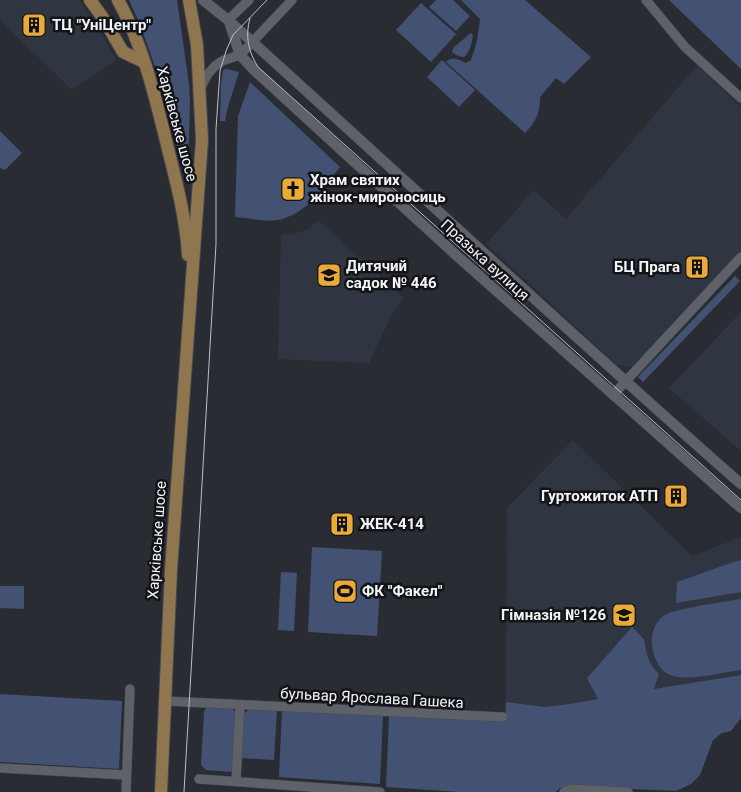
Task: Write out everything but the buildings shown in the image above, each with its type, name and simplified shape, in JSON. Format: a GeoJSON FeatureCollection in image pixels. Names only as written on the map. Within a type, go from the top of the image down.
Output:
{"type":"FeatureCollection","features":[{"type":"Feature","properties":{"kind":"main road"},"geometry":{"type":"LineString","coordinates":[[90,0],[123,52],[144,62]]}},
{"type":"Feature","properties":{"kind":"main road","name":"Харківське шосе"},"geometry":{"type":"LineString","coordinates":[[118,0],[126,14],[153,89],[177,184],[188,251],[191,290]]}},
{"type":"Feature","properties":{"kind":"main road","name":"Харківське шосе"},"geometry":{"type":"LineString","coordinates":[[161,792],[171,570],[202,140],[197,45],[189,0]]}},
{"type":"Feature","properties":{"kind":"street","name":"Празька вулиця"},"geometry":{"type":"LineString","coordinates":[[203,0],[253,42],[625,381],[741,484]]}},
{"type":"Feature","properties":{"kind":"street"},"geometry":{"type":"LineString","coordinates":[[228,20],[249,0]]}},
{"type":"Feature","properties":{"kind":"street"},"geometry":{"type":"LineString","coordinates":[[200,89],[215,66],[222,61],[240,55],[292,0]]}},
{"type":"Feature","properties":{"kind":"street"},"geometry":{"type":"LineString","coordinates":[[646,0],[685,47],[741,98]]}},
{"type":"Feature","properties":{"kind":"street","name":"Празька вулиця"},"geometry":{"type":"LineString","coordinates":[[228,20],[240,55],[255,71],[344,154],[741,508]]}},
{"type":"Feature","properties":{"kind":"street"},"geometry":{"type":"LineString","coordinates":[[613,395],[741,257]]}},
{"type":"Feature","properties":{"kind":"street"},"geometry":{"type":"LineString","coordinates":[[126,792],[130,689]]}},
{"type":"Feature","properties":{"kind":"street","name":"бульвар Ярослава Гашека"},"geometry":{"type":"LineString","coordinates":[[164,701],[503,717]]}},
{"type":"Feature","properties":{"kind":"street"},"geometry":{"type":"LineString","coordinates":[[236,782],[240,705]]}},
{"type":"Feature","properties":{"kind":"street"},"geometry":{"type":"LineString","coordinates":[[0,768],[126,775]]}},
{"type":"Feature","properties":{"kind":"street"},"geometry":{"type":"LineString","coordinates":[[199,779],[380,792]]}},
{"type":"Feature","properties":{"kind":"street"},"geometry":{"type":"LineString","coordinates":[[564,792],[572,789],[628,792]]}},
{"type":"Feature","properties":{"kind":"shaded area"},"geometry":{"type":"Polygon","coordinates":[[[0,0],[79,0],[98,27],[116,60],[72,90],[0,20],[0,0]]]}},
{"type":"Feature","properties":{"kind":"shaded area"},"geometry":{"type":"Polygon","coordinates":[[[129,0],[177,0],[190,100],[185,180],[164,92],[141,27],[129,0]]]}},
{"type":"Feature","properties":{"kind":"shaded area"},"geometry":{"type":"Polygon","coordinates":[[[436,0],[453,0],[470,16],[456,31],[429,7],[436,0]]]}},
{"type":"Feature","properties":{"kind":"shaded area"},"geometry":{"type":"Polygon","coordinates":[[[461,0],[525,0],[591,57],[564,84],[556,78],[540,97],[537,117],[525,133],[446,62],[453,58],[466,63],[471,60],[477,41],[480,19],[461,0]]]}},
{"type":"Feature","properties":{"kind":"shaded area"},"geometry":{"type":"Polygon","coordinates":[[[669,0],[741,0],[741,69],[669,0]]]}},
{"type":"Feature","properties":{"kind":"shaded area"},"geometry":{"type":"Polygon","coordinates":[[[421,3],[456,34],[431,62],[396,30],[421,3]]]}},
{"type":"Feature","properties":{"kind":"shaded area"},"geometry":{"type":"Polygon","coordinates":[[[471,33],[473,35],[471,44],[464,57],[452,52],[454,47],[471,33]]]}},
{"type":"Feature","properties":{"kind":"shaded area"},"geometry":{"type":"Polygon","coordinates":[[[442,60],[475,90],[459,107],[427,77],[442,60]]]}},
{"type":"Feature","properties":{"kind":"shaded area"},"geometry":{"type":"Polygon","coordinates":[[[697,65],[741,107],[741,250],[634,367],[617,365],[486,244],[534,190],[566,219],[697,65]]]}},
{"type":"Feature","properties":{"kind":"shaded area"},"geometry":{"type":"Polygon","coordinates":[[[223,70],[239,72],[225,121],[220,121],[221,84],[223,70]]]}},
{"type":"Feature","properties":{"kind":"shaded area"},"geometry":{"type":"Polygon","coordinates":[[[250,82],[340,167],[306,206],[288,217],[278,220],[235,217],[238,116],[250,82]]]}},
{"type":"Feature","properties":{"kind":"shaded area"},"geometry":{"type":"Polygon","coordinates":[[[0,131],[22,153],[5,170],[0,168],[0,131]]]}},
{"type":"Feature","properties":{"kind":"shaded area","name":"Дитячий садок № 446"},"geometry":{"type":"Polygon","coordinates":[[[318,220],[404,298],[392,314],[369,363],[278,359],[281,235],[294,234],[309,229],[318,220]]]}},
{"type":"Feature","properties":{"kind":"shaded area"},"geometry":{"type":"Polygon","coordinates":[[[735,276],[740,281],[643,382],[638,377],[735,276]]]}},
{"type":"Feature","properties":{"kind":"shaded area"},"geometry":{"type":"Polygon","coordinates":[[[741,312],[741,451],[669,388],[741,312]]]}},
{"type":"Feature","properties":{"kind":"shaded area","name":"Гімназія №126"},"geometry":{"type":"Polygon","coordinates":[[[573,440],[692,556],[741,537],[741,675],[545,707],[506,702],[507,508],[573,440]]]}},
{"type":"Feature","properties":{"kind":"shaded area","name":"ФК \"Факел\""},"geometry":{"type":"Polygon","coordinates":[[[312,547],[382,551],[377,636],[308,632],[312,547]]]}},
{"type":"Feature","properties":{"kind":"shaded area"},"geometry":{"type":"Polygon","coordinates":[[[741,560],[741,592],[676,603],[677,582],[741,560]]]}},
{"type":"Feature","properties":{"kind":"shaded area"},"geometry":{"type":"Polygon","coordinates":[[[281,572],[297,573],[294,631],[278,630],[281,572]]]}},
{"type":"Feature","properties":{"kind":"shaded area"},"geometry":{"type":"Polygon","coordinates":[[[0,586],[24,586],[24,609],[0,608],[0,586]]]}},
{"type":"Feature","properties":{"kind":"shaded area"},"geometry":{"type":"Polygon","coordinates":[[[741,599],[741,670],[684,677],[668,674],[659,666],[655,658],[652,641],[655,626],[662,617],[687,608],[741,599]]]}},
{"type":"Feature","properties":{"kind":"shaded area"},"geometry":{"type":"Polygon","coordinates":[[[632,627],[644,639],[648,658],[659,674],[654,689],[741,675],[741,718],[731,731],[722,733],[713,740],[700,775],[691,784],[676,791],[569,786],[560,788],[556,792],[460,792],[386,787],[389,716],[505,720],[506,702],[545,707],[598,699],[587,678],[632,627]]]}},
{"type":"Feature","properties":{"kind":"shaded area"},"geometry":{"type":"Polygon","coordinates":[[[0,694],[122,701],[119,769],[0,762],[0,694]]]}},
{"type":"Feature","properties":{"kind":"shaded area"},"geometry":{"type":"Polygon","coordinates":[[[207,706],[231,707],[237,714],[235,766],[231,772],[206,770],[201,765],[204,712],[207,706]]]}},
{"type":"Feature","properties":{"kind":"shaded area"},"geometry":{"type":"Polygon","coordinates":[[[249,709],[277,710],[274,760],[241,758],[244,714],[249,709]]]}},
{"type":"Feature","properties":{"kind":"shaded area"},"geometry":{"type":"Polygon","coordinates":[[[282,710],[383,716],[380,784],[279,777],[282,710]]]}},
{"type":"Feature","properties":{"kind":"tram line"},"geometry":{"type":"LineString","coordinates":[[184,792],[216,244],[216,129],[220,71],[233,35],[267,0]]}},
{"type":"Feature","properties":{"kind":"tram line"},"geometry":{"type":"LineString","coordinates":[[250,18],[248,43],[258,67],[741,500]]}},
{"type":"Feature","properties":{"kind":"place","name":"ТЦ \"УніЦентр\""},"geometry":{"type":"Point","coordinates":[34,25]}},
{"type":"Feature","properties":{"kind":"place","name":"Храм святих жінок-мироносиць"},"geometry":{"type":"Point","coordinates":[293,189]}},
{"type":"Feature","properties":{"kind":"place","name":"БЦ Прага"},"geometry":{"type":"Point","coordinates":[697,267]}},
{"type":"Feature","properties":{"kind":"place","name":"Дитячий садок № 446"},"geometry":{"type":"Point","coordinates":[329,275]}},
{"type":"Feature","properties":{"kind":"place","name":"Гуртожиток АТП"},"geometry":{"type":"Point","coordinates":[676,496]}},
{"type":"Feature","properties":{"kind":"place","name":"ЖЕК-414"},"geometry":{"type":"Point","coordinates":[342,524]}},
{"type":"Feature","properties":{"kind":"place","name":"ФК \"Факел\""},"geometry":{"type":"Point","coordinates":[345,591]}},
{"type":"Feature","properties":{"kind":"place","name":"Гімназія №126"},"geometry":{"type":"Point","coordinates":[624,615]}}]}
